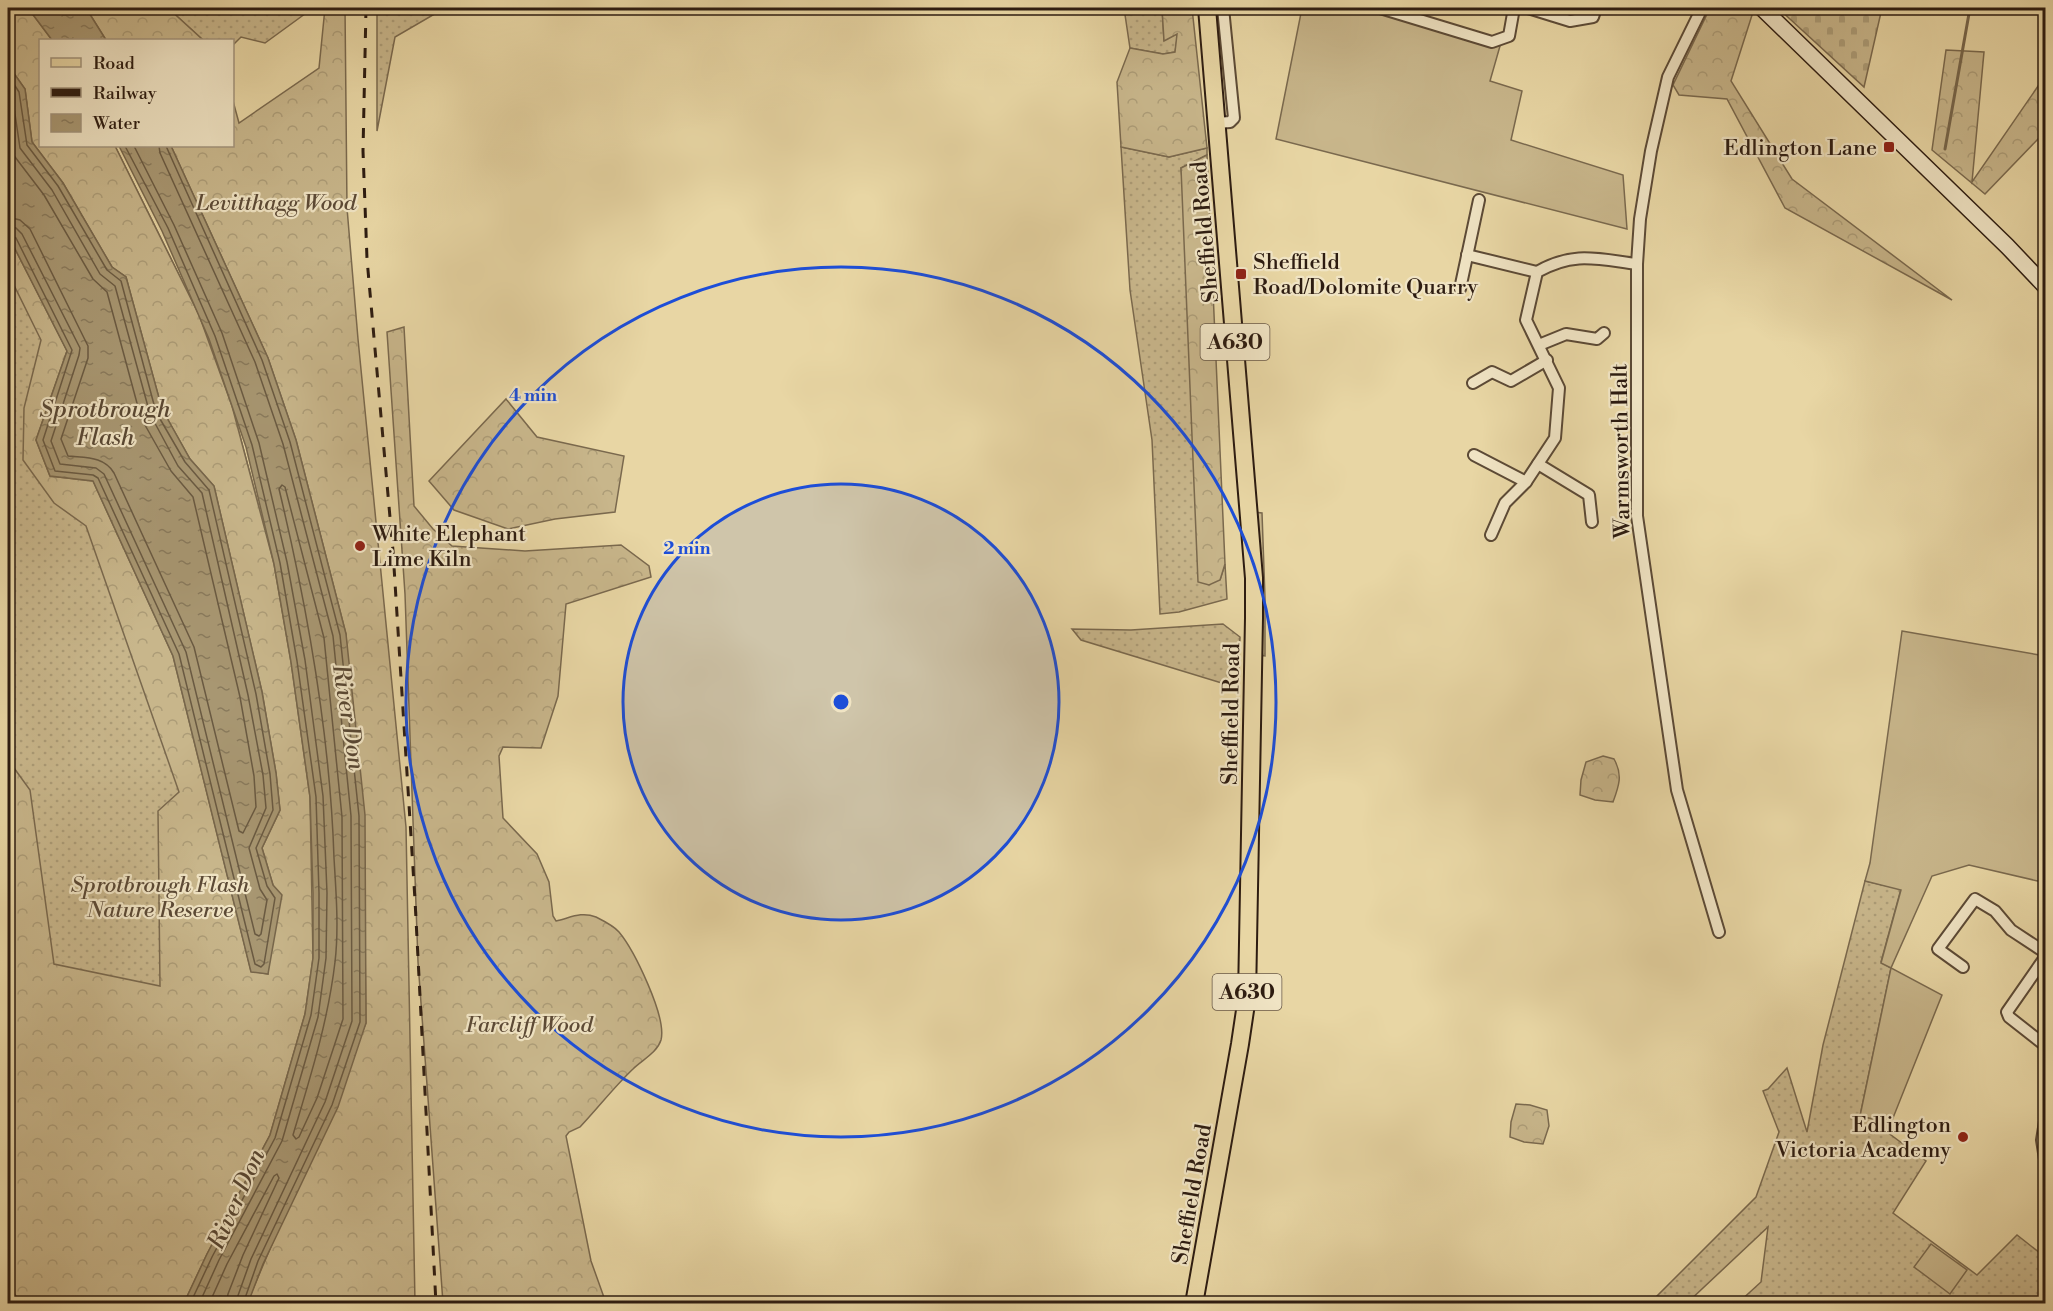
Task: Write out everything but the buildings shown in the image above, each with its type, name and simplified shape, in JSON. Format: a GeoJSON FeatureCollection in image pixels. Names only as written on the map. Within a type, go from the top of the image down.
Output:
{"type":"FeatureCollection","features":[{"type":"Feature","properties":{"kind":"main road","name":"Sheffield Road"},"geometry":{"type":"LineString","coordinates":[[1194,1304],[1247,997],[1254,578],[1207,8]]}},
{"type":"Feature","properties":{"kind":"main road"},"geometry":{"type":"LineString","coordinates":[[1762,8],[2007,246],[2046,287]]}},
{"type":"Feature","properties":{"kind":"street"},"geometry":{"type":"LineString","coordinates":[[1217,123],[1230,122],[1234,118],[1223,8]]}},
{"type":"Feature","properties":{"kind":"street"},"geometry":{"type":"LineString","coordinates":[[1380,8],[1492,42],[1509,36],[1514,8]]}},
{"type":"Feature","properties":{"kind":"street"},"geometry":{"type":"LineString","coordinates":[[1528,8],[1570,21],[1593,17],[1596,8]]}},
{"type":"Feature","properties":{"kind":"street","name":"Warmsworth Halt"},"geometry":{"type":"LineString","coordinates":[[1702,8],[1668,77],[1651,151],[1640,219],[1637,264],[1637,516],[1677,790],[1719,932]]}},
{"type":"Feature","properties":{"kind":"street"},"geometry":{"type":"LineString","coordinates":[[1460,289],[1479,200]]}},
{"type":"Feature","properties":{"kind":"street"},"geometry":{"type":"LineString","coordinates":[[1467,255],[1537,272],[1555,262],[1582,257],[1637,264]]}},
{"type":"Feature","properties":{"kind":"street"},"geometry":{"type":"LineString","coordinates":[[1491,535],[1505,503],[1526,482],[1555,438],[1559,388],[1526,320],[1537,272]]}},
{"type":"Feature","properties":{"kind":"street"},"geometry":{"type":"LineString","coordinates":[[1539,345],[1566,334],[1600,336],[1597,351]]}},
{"type":"Feature","properties":{"kind":"street"},"geometry":{"type":"LineString","coordinates":[[1473,382],[1492,372],[1510,381],[1547,360]]}},
{"type":"Feature","properties":{"kind":"street"},"geometry":{"type":"LineString","coordinates":[[1474,455],[1526,482]]}},
{"type":"Feature","properties":{"kind":"street"},"geometry":{"type":"LineString","coordinates":[[1538,464],[1589,495],[1592,522]]}},
{"type":"Feature","properties":{"kind":"street"},"geometry":{"type":"LineString","coordinates":[[1963,967],[1938,949],[1975,899],[1995,911],[2011,930],[2046,955],[2007,1014],[2046,1046]]}},
{"type":"Feature","properties":{"kind":"street"},"geometry":{"type":"LineString","coordinates":[[2045,1117],[2042,1140],[2046,1166]]}},
{"type":"Feature","properties":{"kind":"green space","name":"Sprotbrough Flash Nature Reserve"},"geometry":{"type":"Polygon","coordinates":[[[8,8],[28,8],[51,39],[39,39],[39,147],[115,147],[199,315],[232,406],[274,564],[310,797],[207,1254],[184,1303],[8,1303],[8,8]]]}},
{"type":"Feature","properties":{"kind":"green space"},"geometry":{"type":"Polygon","coordinates":[[[8,8],[28,8],[51,39],[39,39],[39,147],[115,147],[199,315],[232,406],[274,564],[291,662],[310,797],[313,958],[305,1014],[270,1135],[207,1254],[184,1303],[21,1303],[8,1285],[8,774],[14,768],[30,790],[54,964],[160,986],[158,811],[179,792],[86,526],[54,503],[23,460],[24,408],[41,340],[8,273],[8,235],[67,351],[36,440],[50,476],[93,481],[173,656],[251,971],[268,974],[273,885],[262,848],[280,810],[262,692],[214,486],[190,459],[162,409],[126,277],[112,267],[63,183],[32,142],[25,89],[8,65],[8,8]]]}},
{"type":"Feature","properties":{"kind":"green space"},"geometry":{"type":"Polygon","coordinates":[[[86,8],[168,8],[202,39],[105,39],[86,8]]]}},
{"type":"Feature","properties":{"kind":"green space"},"geometry":{"type":"Polygon","coordinates":[[[168,8],[313,8],[265,43],[241,37],[234,44],[234,39],[202,39],[168,8]]]}},
{"type":"Feature","properties":{"kind":"green space","name":"Levitthagg Wood"},"geometry":{"type":"Polygon","coordinates":[[[325,8],[345,8],[347,208],[406,827],[415,1303],[247,1303],[366,1023],[365,945],[346,634],[296,440],[268,358],[171,147],[234,147],[234,105],[239,123],[319,68],[325,8]]]}},
{"type":"Feature","properties":{"kind":"green space"},"geometry":{"type":"Polygon","coordinates":[[[377,8],[445,8],[395,37],[377,131],[377,8]]]}},
{"type":"Feature","properties":{"kind":"green space"},"geometry":{"type":"Polygon","coordinates":[[[1124,8],[1162,8],[1164,40],[1178,33],[1175,52],[1163,54],[1130,48],[1124,8]]]}},
{"type":"Feature","properties":{"kind":"green space"},"geometry":{"type":"Polygon","coordinates":[[[1162,8],[1192,8],[1207,148],[1169,157],[1121,147],[1117,82],[1130,48],[1163,54],[1175,52],[1177,34],[1164,41],[1162,8]]]}},
{"type":"Feature","properties":{"kind":"green space"},"geometry":{"type":"Polygon","coordinates":[[[1302,8],[1362,8],[1500,46],[1490,81],[1522,91],[1511,140],[1623,175],[1627,229],[1276,139],[1302,8]]]}},
{"type":"Feature","properties":{"kind":"green space"},"geometry":{"type":"Polygon","coordinates":[[[1710,8],[1748,8],[1753,12],[1731,81],[1792,179],[1952,300],[1785,208],[1727,99],[1679,95],[1673,85],[1710,8]]]}},
{"type":"Feature","properties":{"kind":"green space"},"geometry":{"type":"Polygon","coordinates":[[[1778,8],[1882,8],[1864,87],[1778,8]]]}},
{"type":"Feature","properties":{"kind":"green space"},"geometry":{"type":"Polygon","coordinates":[[[1946,50],[1984,52],[1972,182],[2045,76],[2045,141],[2039,138],[1985,194],[1932,150],[1946,50]]]}},
{"type":"Feature","properties":{"kind":"green space"},"geometry":{"type":"Polygon","coordinates":[[[1121,147],[1169,157],[1207,148],[1207,155],[1181,168],[1220,580],[1225,564],[1227,599],[1179,612],[1160,614],[1152,440],[1130,290],[1121,147]]]}},
{"type":"Feature","properties":{"kind":"green space"},"geometry":{"type":"Polygon","coordinates":[[[1207,155],[1225,564],[1220,580],[1209,585],[1198,582],[1181,168],[1207,155]]]}},
{"type":"Feature","properties":{"kind":"green space","name":"Farcliff Wood"},"geometry":{"type":"Polygon","coordinates":[[[404,327],[414,506],[433,529],[452,546],[525,551],[621,545],[649,566],[651,577],[566,604],[558,696],[541,748],[503,747],[499,756],[503,818],[537,854],[549,882],[553,916],[556,921],[591,915],[617,930],[648,984],[662,1029],[661,1040],[653,1053],[626,1076],[580,1127],[566,1136],[591,1261],[606,1303],[443,1303],[418,962],[405,594],[387,332],[404,327]]]}},
{"type":"Feature","properties":{"kind":"green space"},"geometry":{"type":"Polygon","coordinates":[[[506,399],[537,437],[624,456],[615,512],[555,519],[508,529],[454,510],[429,481],[506,399]]]}},
{"type":"Feature","properties":{"kind":"green space"},"geometry":{"type":"Polygon","coordinates":[[[1253,512],[1262,513],[1265,656],[1257,655],[1253,512]]]}},
{"type":"Feature","properties":{"kind":"green space"},"geometry":{"type":"Polygon","coordinates":[[[1223,624],[1240,637],[1238,688],[1081,640],[1072,629],[1131,630],[1223,624]]]}},
{"type":"Feature","properties":{"kind":"green space"},"geometry":{"type":"Polygon","coordinates":[[[1902,631],[2045,656],[2046,840],[2042,882],[1969,865],[1932,876],[1891,968],[1881,963],[1901,890],[1865,881],[1870,863],[1902,631]]]}},
{"type":"Feature","properties":{"kind":"green space"},"geometry":{"type":"Polygon","coordinates":[[[1603,756],[1614,759],[1618,770],[1618,786],[1613,802],[1580,795],[1586,762],[1603,756]]]}},
{"type":"Feature","properties":{"kind":"green space"},"geometry":{"type":"Polygon","coordinates":[[[1865,881],[1901,889],[1881,962],[1891,968],[1860,1116],[1891,1123],[1887,1132],[1926,1161],[1893,1213],[1977,1275],[2017,1235],[2045,1257],[2045,1303],[1738,1303],[1761,1282],[1768,1227],[1687,1303],[1649,1304],[1756,1197],[1779,1132],[1763,1091],[1768,1089],[1787,1068],[1807,1132],[1823,1045],[1865,881]]]}},
{"type":"Feature","properties":{"kind":"green space"},"geometry":{"type":"Polygon","coordinates":[[[1891,968],[1942,995],[1891,1123],[1860,1116],[1891,968]]]}},
{"type":"Feature","properties":{"kind":"green space"},"geometry":{"type":"Polygon","coordinates":[[[1516,1104],[1547,1110],[1549,1126],[1543,1144],[1524,1142],[1510,1137],[1516,1104]]]}},
{"type":"Feature","properties":{"kind":"green space"},"geometry":{"type":"Polygon","coordinates":[[[1931,1244],[1967,1270],[1950,1294],[1914,1267],[1931,1244]]]}},
{"type":"Feature","properties":{"kind":"water"},"geometry":{"type":"Polygon","coordinates":[[[28,8],[86,8],[105,39],[51,39],[28,8]]]}},
{"type":"Feature","properties":{"kind":"water","name":"Sprotbrough Flash"},"geometry":{"type":"Polygon","coordinates":[[[8,65],[25,89],[32,142],[63,183],[112,267],[126,277],[162,409],[190,459],[214,486],[262,692],[276,773],[280,810],[262,848],[273,885],[282,895],[268,974],[251,972],[173,656],[93,481],[50,476],[36,440],[67,351],[8,235],[8,65]]]}},
{"type":"Feature","properties":{"kind":"water","name":"River Don"},"geometry":{"type":"Polygon","coordinates":[[[120,147],[171,147],[268,358],[296,440],[346,634],[365,815],[366,1023],[338,1107],[263,1264],[248,1303],[184,1303],[207,1254],[270,1135],[305,1014],[313,958],[310,797],[291,662],[274,564],[246,447],[209,339],[162,231],[120,147]]]}},
{"type":"Feature","properties":{"kind":"waterway"},"geometry":{"type":"LineString","coordinates":[[1945,149],[1970,8]]}},
{"type":"Feature","properties":{"kind":"railway"},"geometry":{"type":"LineString","coordinates":[[366,8],[363,151],[367,259],[393,551],[415,900],[436,1304]]}},
{"type":"Feature","properties":{"kind":"place","name":"Edlington Lane"},"geometry":{"type":"Point","coordinates":[1889,147]}},
{"type":"Feature","properties":{"kind":"place","name":"Sheffield Road/Dolomite Quarry"},"geometry":{"type":"Point","coordinates":[1241,274]}},
{"type":"Feature","properties":{"kind":"place","name":"White Elephant Lime Kiln"},"geometry":{"type":"Point","coordinates":[360,546]}},
{"type":"Feature","properties":{"kind":"place","name":"Edlington Victoria Academy"},"geometry":{"type":"Point","coordinates":[1963,1137]}}]}
